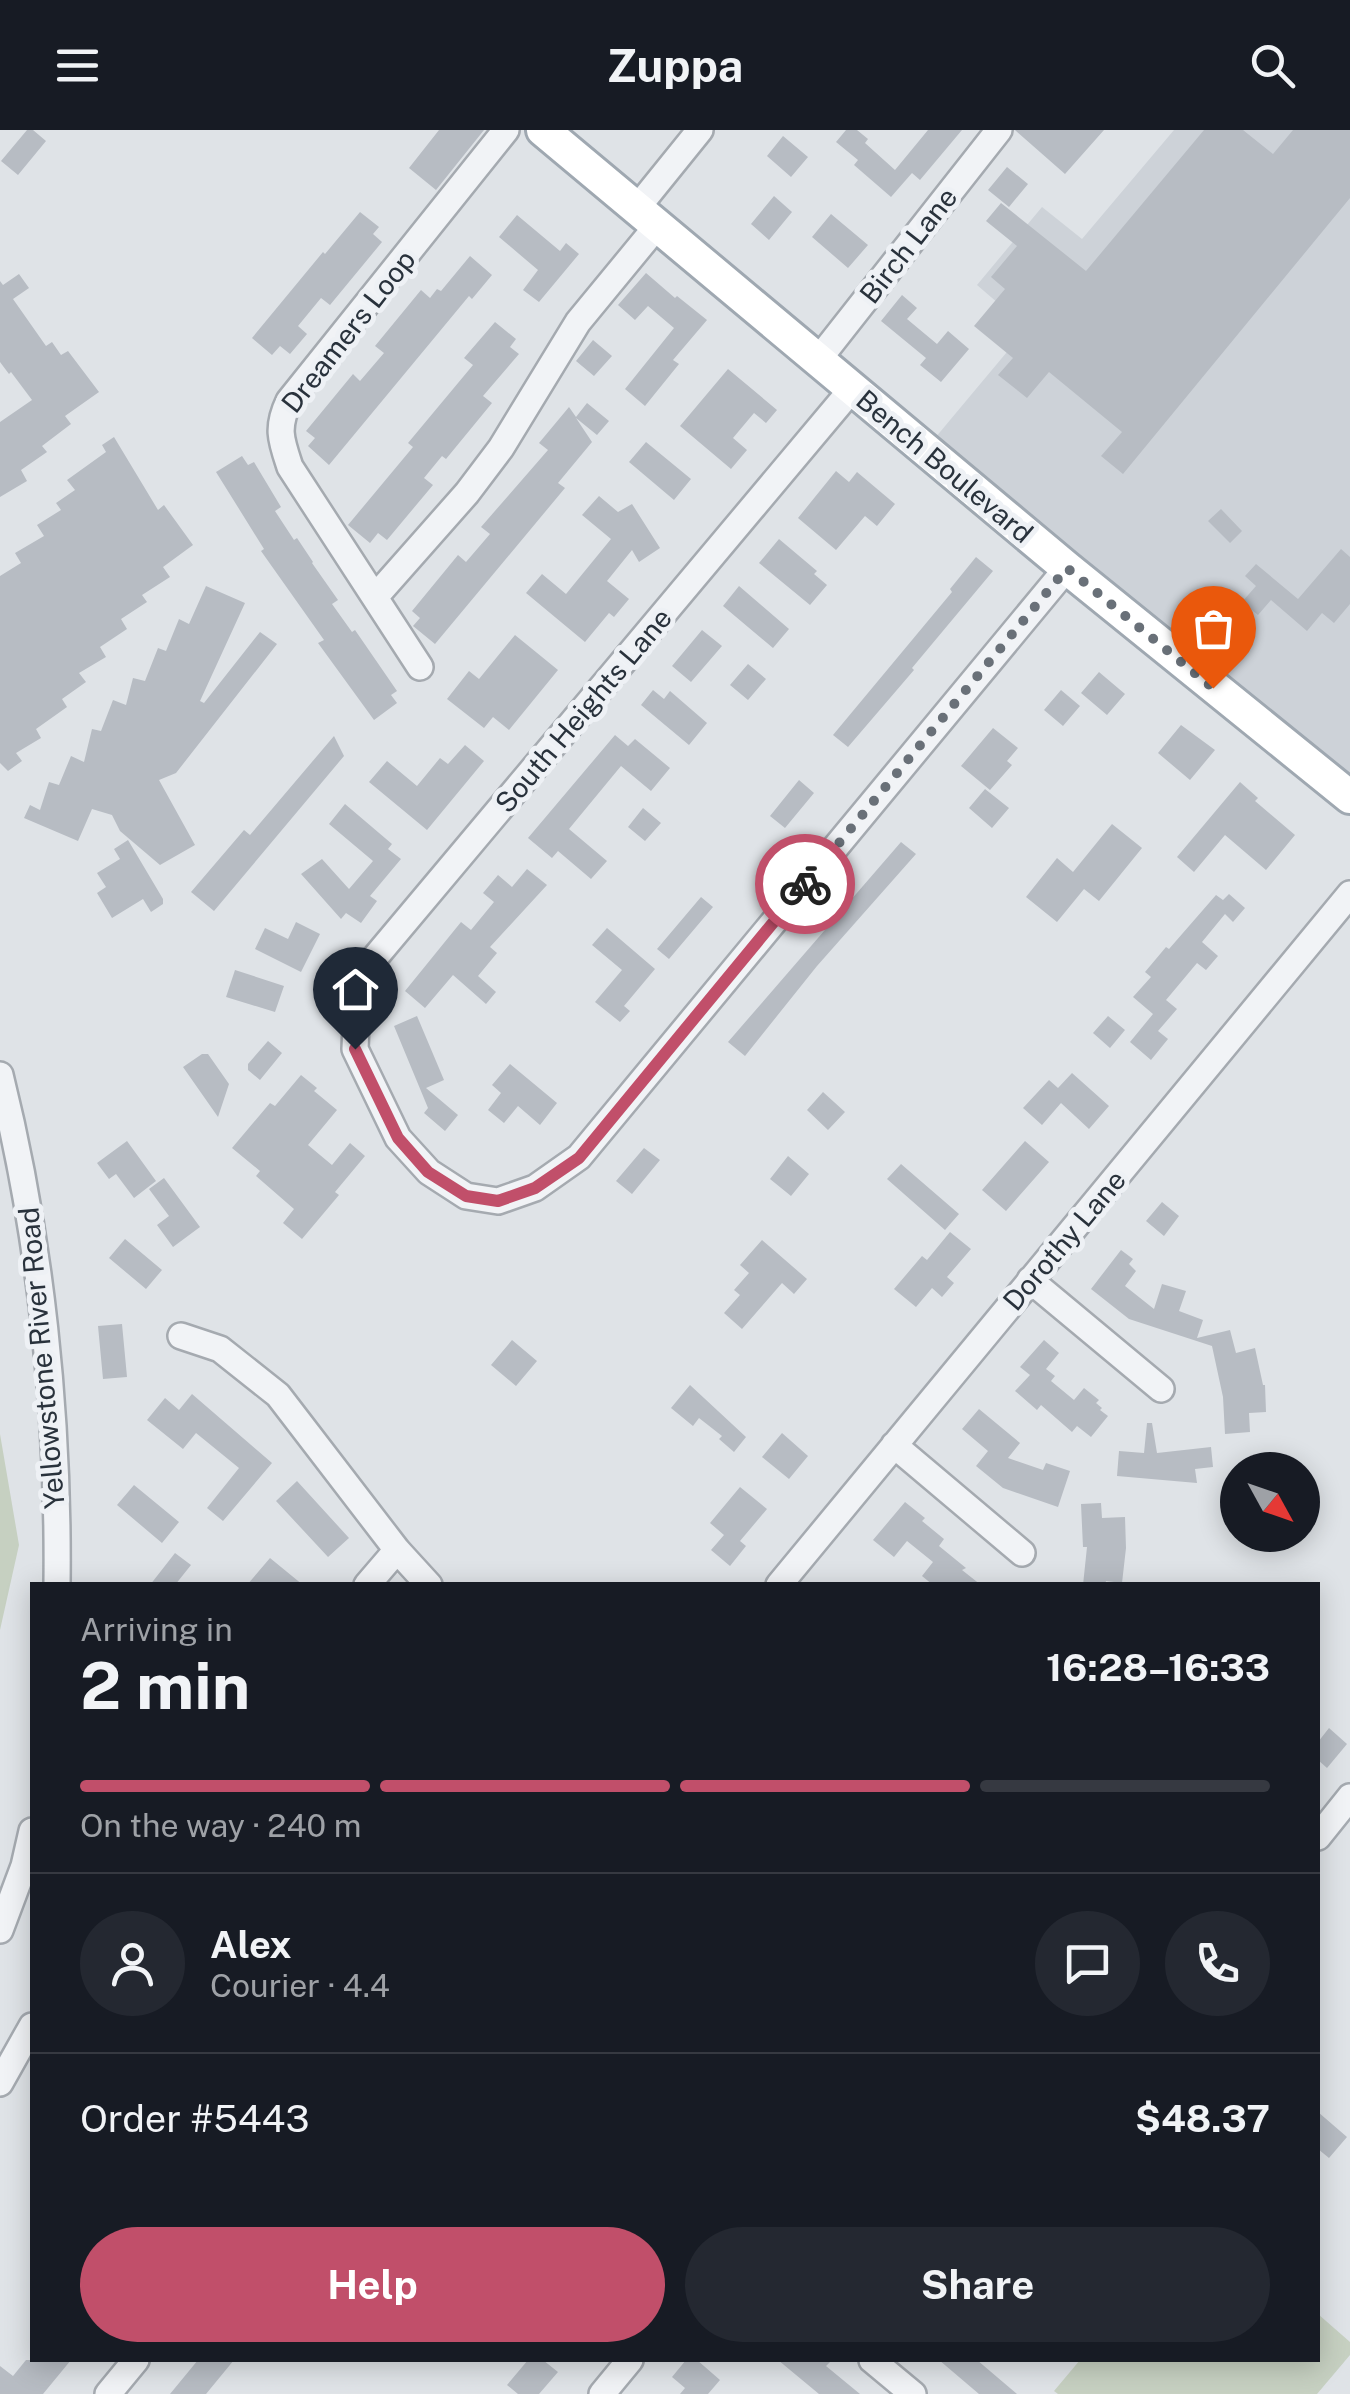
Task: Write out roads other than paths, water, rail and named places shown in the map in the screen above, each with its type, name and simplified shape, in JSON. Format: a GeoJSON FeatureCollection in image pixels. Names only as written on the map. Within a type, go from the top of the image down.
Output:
{"type":"FeatureCollection","features":[{"type":"Feature","properties":{"kind":"main road","name":"Bench Boulevard"},"geometry":{"type":"LineString","coordinates":[[543,130],[1067,568],[1350,797]]}},
{"type":"Feature","properties":{"kind":"street","name":"Dreamers Loop"},"geometry":{"type":"LineString","coordinates":[[420,667],[290,467],[279,420],[289,401],[506,130]]}},
{"type":"Feature","properties":{"kind":"street"},"geometry":{"type":"LineString","coordinates":[[376,596],[490,463],[700,130]]}},
{"type":"Feature","properties":{"kind":"street","name":"Birch Lane"},"geometry":{"type":"LineString","coordinates":[[818,360],[998,130]]}},
{"type":"Feature","properties":{"kind":"street","name":"South Heights Lane"},"geometry":{"type":"LineString","coordinates":[[852,389],[373,960],[356,1000],[355,1049],[398,1138],[428,1172],[466,1196],[498,1201],[535,1188],[579,1158],[1067,568]]}},
{"type":"Feature","properties":{"kind":"street","name":"Dorothy Lane"},"geometry":{"type":"LineString","coordinates":[[780,1582],[1350,894]]}},
{"type":"Feature","properties":{"kind":"street","name":"Yellowstone River Road"},"geometry":{"type":"LineString","coordinates":[[0,1075],[28,1203],[42,1311],[51,1413],[57,1582]]}},
{"type":"Feature","properties":{"kind":"street"},"geometry":{"type":"LineString","coordinates":[[1030,1280],[1161,1389]]}},
{"type":"Feature","properties":{"kind":"street"},"geometry":{"type":"LineString","coordinates":[[182,1336],[220,1349],[278,1395],[425,1582]]}},
{"type":"Feature","properties":{"kind":"street"},"geometry":{"type":"LineString","coordinates":[[894,1445],[1022,1553]]}},
{"type":"Feature","properties":{"kind":"street"},"geometry":{"type":"LineString","coordinates":[[370,1582],[397,1550]]}},
{"type":"Feature","properties":{"kind":"street"},"geometry":{"type":"LineString","coordinates":[[1320,1834],[1350,1797]]}},
{"type":"Feature","properties":{"kind":"street"},"geometry":{"type":"LineString","coordinates":[[0,1930],[28,1867]]}},
{"type":"Feature","properties":{"kind":"street"},"geometry":{"type":"LineString","coordinates":[[0,2083],[30,2030]]}},
{"type":"Feature","properties":{"kind":"street"},"geometry":{"type":"LineString","coordinates":[[108,2394],[134,2362]]}},
{"type":"Feature","properties":{"kind":"street"},"geometry":{"type":"LineString","coordinates":[[602,2394],[628,2362]]}},
{"type":"Feature","properties":{"kind":"street"},"geometry":{"type":"LineString","coordinates":[[874,2362],[913,2394]]}}]}
